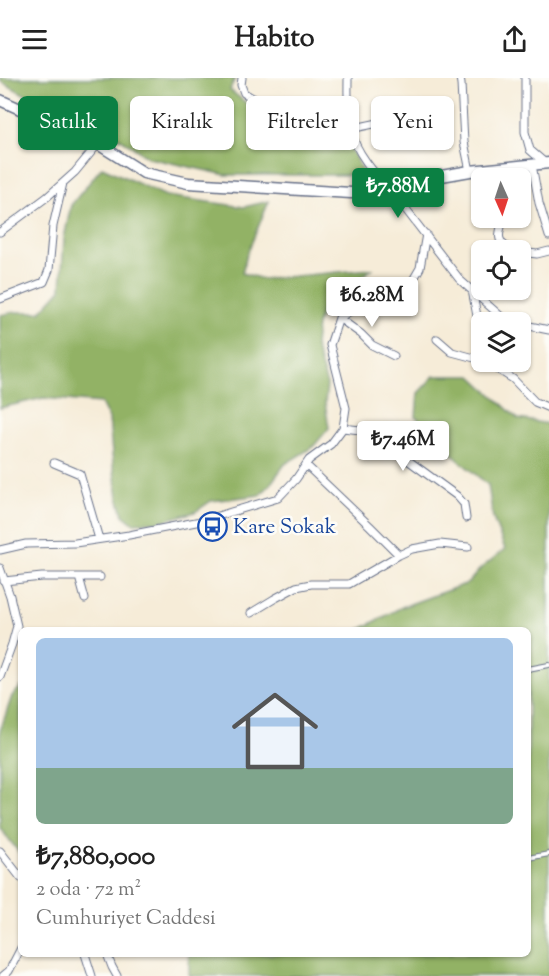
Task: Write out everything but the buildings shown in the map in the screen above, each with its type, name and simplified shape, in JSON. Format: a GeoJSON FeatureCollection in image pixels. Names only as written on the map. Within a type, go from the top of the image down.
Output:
{"type":"FeatureCollection","features":[{"type":"Feature","properties":{"kind":"main road"},"geometry":{"type":"LineString","coordinates":[[0,100],[18,108]]}},
{"type":"Feature","properties":{"kind":"main road"},"geometry":{"type":"LineString","coordinates":[[108,150],[144,173],[188,183],[351,193],[390,189],[413,181],[470,171]]}},
{"type":"Feature","properties":{"kind":"main road"},"geometry":{"type":"LineString","coordinates":[[522,168],[547,163]]}},
{"type":"Feature","properties":{"kind":"street"},"geometry":{"type":"LineString","coordinates":[[242,78],[241,85],[244,93],[249,96]]}},
{"type":"Feature","properties":{"kind":"street"},"geometry":{"type":"LineString","coordinates":[[348,78],[348,96]]}},
{"type":"Feature","properties":{"kind":"street"},"geometry":{"type":"LineString","coordinates":[[460,78],[464,142],[470,171]]}},
{"type":"Feature","properties":{"kind":"street"},"geometry":{"type":"LineString","coordinates":[[525,78],[525,132],[530,150],[547,163]]}},
{"type":"Feature","properties":{"kind":"street"},"geometry":{"type":"LineString","coordinates":[[359,149],[376,176],[390,189],[460,280],[471,289]]}},
{"type":"Feature","properties":{"kind":"street"},"geometry":{"type":"LineString","coordinates":[[0,232],[63,183],[93,150]]}},
{"type":"Feature","properties":{"kind":"street"},"geometry":{"type":"LineString","coordinates":[[532,165],[539,202],[549,236]]}},
{"type":"Feature","properties":{"kind":"street"},"geometry":{"type":"LineString","coordinates":[[0,299],[44,282],[49,270],[53,226],[63,183]]}},
{"type":"Feature","properties":{"kind":"street"},"geometry":{"type":"LineString","coordinates":[[0,550],[26,544],[75,543],[201,521],[278,498],[296,479],[309,460],[331,444],[343,428],[346,408],[330,345],[339,318],[369,300],[409,287],[420,268],[426,234]]}},
{"type":"Feature","properties":{"kind":"street"},"geometry":{"type":"LineString","coordinates":[[531,253],[549,251]]}},
{"type":"Feature","properties":{"kind":"street"},"geometry":{"type":"LineString","coordinates":[[483,300],[496,312]]}},
{"type":"Feature","properties":{"kind":"street"},"geometry":{"type":"LineString","coordinates":[[339,318],[372,345],[394,356]]}},
{"type":"Feature","properties":{"kind":"street"},"geometry":{"type":"LineString","coordinates":[[531,326],[549,330]]}},
{"type":"Feature","properties":{"kind":"street"},"geometry":{"type":"LineString","coordinates":[[437,339],[452,352],[471,357]]}},
{"type":"Feature","properties":{"kind":"street"},"geometry":{"type":"LineString","coordinates":[[503,372],[513,378],[535,402],[549,408]]}},
{"type":"Feature","properties":{"kind":"street"},"geometry":{"type":"LineString","coordinates":[[343,428],[377,432],[409,461],[457,496],[464,504],[466,518]]}},
{"type":"Feature","properties":{"kind":"street"},"geometry":{"type":"LineString","coordinates":[[54,464],[80,474],[99,539]]}},
{"type":"Feature","properties":{"kind":"street"},"geometry":{"type":"LineString","coordinates":[[306,465],[399,555]]}},
{"type":"Feature","properties":{"kind":"street"},"geometry":{"type":"LineString","coordinates":[[251,613],[296,587],[311,584],[349,584],[412,549],[440,544],[468,547]]}},
{"type":"Feature","properties":{"kind":"street"},"geometry":{"type":"LineString","coordinates":[[0,568],[20,627]]}},
{"type":"Feature","properties":{"kind":"street"},"geometry":{"type":"LineString","coordinates":[[79,577],[85,599]]}},
{"type":"Feature","properties":{"kind":"street"},"geometry":{"type":"LineString","coordinates":[[4,581],[100,577]]}},
{"type":"Feature","properties":{"kind":"street"},"geometry":{"type":"LineString","coordinates":[[0,676],[18,632]]}},
{"type":"Feature","properties":{"kind":"street"},"geometry":{"type":"LineString","coordinates":[[0,851],[18,874]]}},
{"type":"Feature","properties":{"kind":"street"},"geometry":{"type":"LineString","coordinates":[[3,976],[9,971],[18,954]]}},
{"type":"Feature","properties":{"kind":"street"},"geometry":{"type":"LineString","coordinates":[[86,957],[92,976]]}},
{"type":"Feature","properties":{"kind":"street"},"geometry":{"type":"LineString","coordinates":[[107,957],[117,976]]}},
{"type":"Feature","properties":{"kind":"lane"},"geometry":{"type":"LineString","coordinates":[[531,668],[549,665]]}},
{"type":"Feature","properties":{"kind":"lane"},"geometry":{"type":"LineString","coordinates":[[531,857],[549,854]]}},
{"type":"Feature","properties":{"kind":"green space"},"geometry":{"type":"Polygon","coordinates":[[[0,78],[235,78],[230,90],[246,103],[246,150],[352,150],[364,175],[226,175],[149,158],[137,150],[234,150],[234,96],[130,96],[130,145],[118,137],[118,96],[28,96],[0,81],[0,78]]]}},
{"type":"Feature","properties":{"kind":"green space"},"geometry":{"type":"Polygon","coordinates":[[[102,167],[166,196],[244,207],[269,201],[247,254],[242,273],[263,279],[372,269],[351,285],[326,299],[317,324],[315,346],[327,385],[325,403],[329,428],[313,447],[285,464],[260,495],[211,501],[195,512],[158,522],[133,523],[123,515],[118,497],[109,419],[101,403],[43,398],[0,408],[0,315],[15,312],[40,312],[61,289],[64,238],[71,205],[102,167]]]}},
{"type":"Feature","properties":{"kind":"green space"},"geometry":{"type":"Polygon","coordinates":[[[434,376],[472,376],[518,419],[549,424],[549,976],[189,976],[189,957],[531,957],[531,627],[365,627],[402,607],[468,583],[480,569],[505,549],[493,518],[488,485],[455,457],[416,417],[418,393],[434,376]]]}},
{"type":"Feature","properties":{"kind":"green space"},"geometry":{"type":"Polygon","coordinates":[[[18,690],[18,851],[0,828],[0,731],[12,696],[18,690]]]}},
{"type":"Feature","properties":{"kind":"place","name":"Kare Sokak"},"geometry":{"type":"Point","coordinates":[212,526]}}]}
